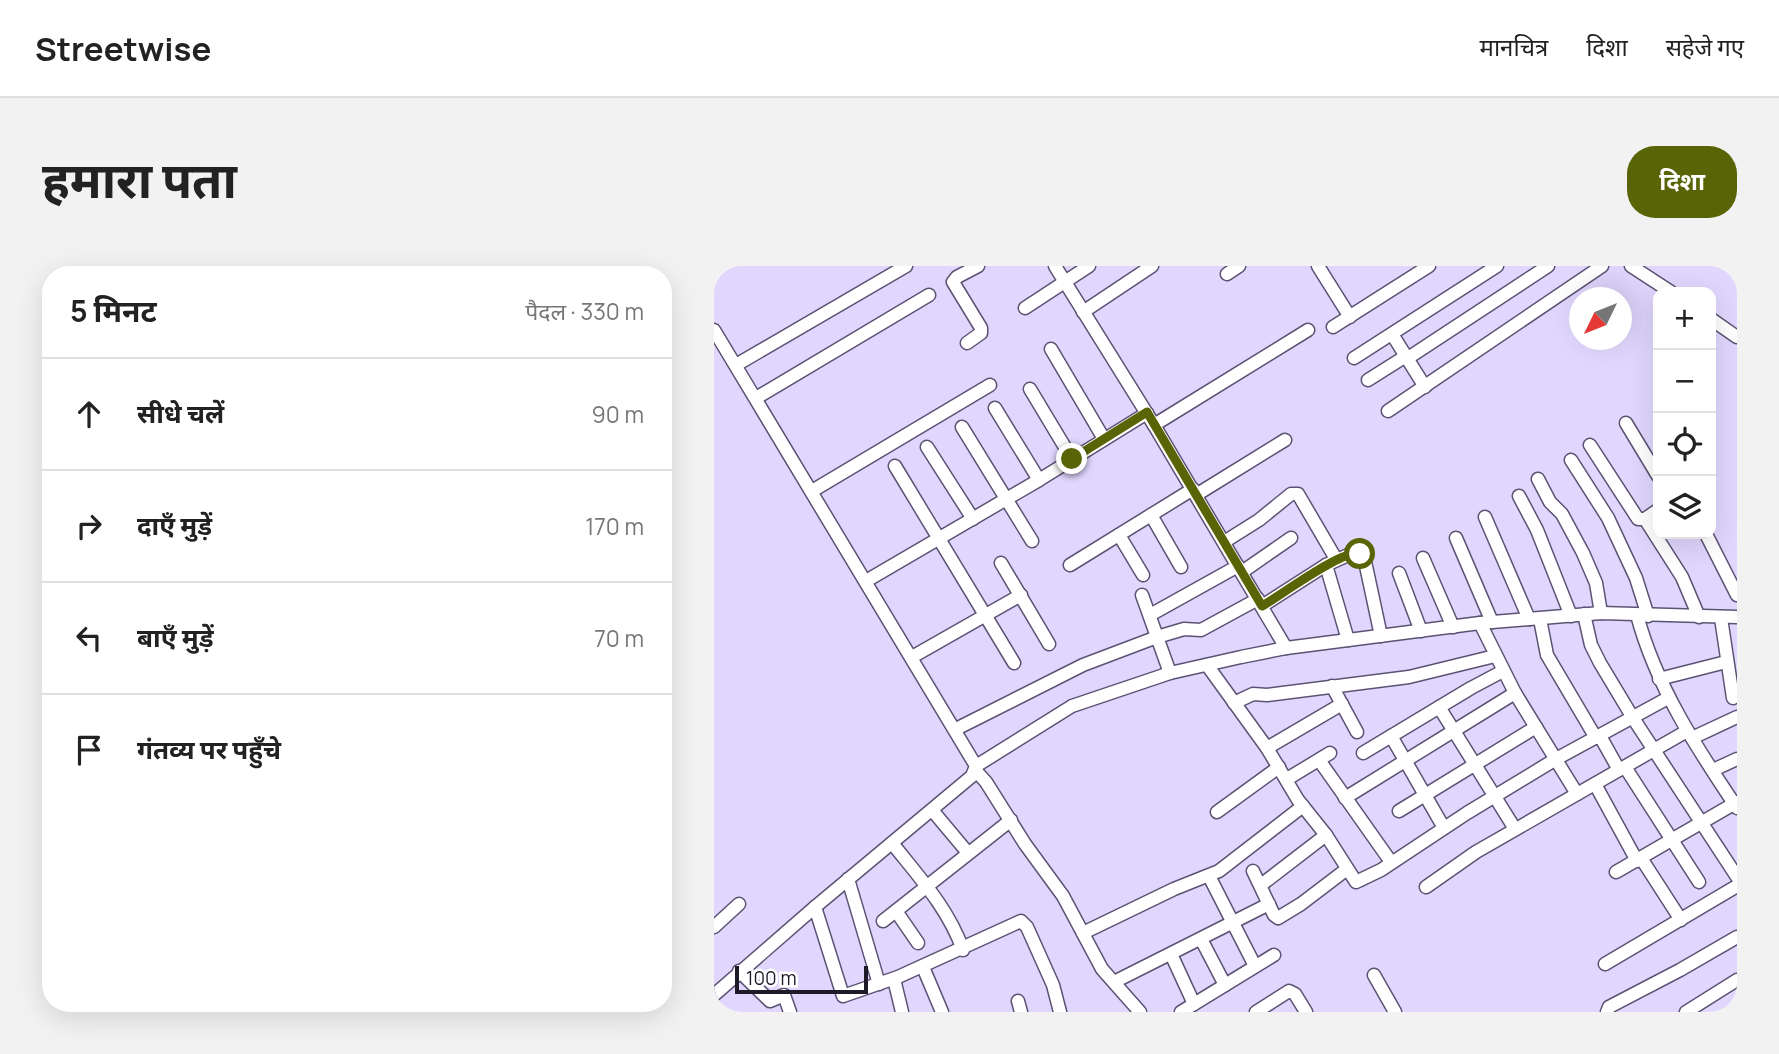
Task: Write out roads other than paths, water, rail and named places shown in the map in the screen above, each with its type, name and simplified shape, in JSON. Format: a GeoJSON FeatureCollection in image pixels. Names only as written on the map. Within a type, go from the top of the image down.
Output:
{"type":"FeatureCollection","features":[{"type":"Feature","properties":{"kind":"street"},"geometry":{"type":"LineString","coordinates":[[736,365],[906,266]]}},
{"type":"Feature","properties":{"kind":"street"},"geometry":{"type":"LineString","coordinates":[[967,343],[982,331],[953,282],[978,266]]}},
{"type":"Feature","properties":{"kind":"street"},"geometry":{"type":"LineString","coordinates":[[1055,266],[1147,412],[1286,648]]}},
{"type":"Feature","properties":{"kind":"street"},"geometry":{"type":"LineString","coordinates":[[1026,308],[1089,266]]}},
{"type":"Feature","properties":{"kind":"street"},"geometry":{"type":"LineString","coordinates":[[1083,312],[1152,266]]}},
{"type":"Feature","properties":{"kind":"street"},"geometry":{"type":"LineString","coordinates":[[1227,274],[1238,266]]}},
{"type":"Feature","properties":{"kind":"street"},"geometry":{"type":"LineString","coordinates":[[1318,266],[1350,317]]}},
{"type":"Feature","properties":{"kind":"street"},"geometry":{"type":"LineString","coordinates":[[1333,327],[1409,271],[1429,266]]}},
{"type":"Feature","properties":{"kind":"street"},"geometry":{"type":"LineString","coordinates":[[1354,358],[1497,266]]}},
{"type":"Feature","properties":{"kind":"street"},"geometry":{"type":"LineString","coordinates":[[1368,380],[1548,266]]}},
{"type":"Feature","properties":{"kind":"street"},"geometry":{"type":"LineString","coordinates":[[1388,411],[1602,266]]}},
{"type":"Feature","properties":{"kind":"street"},"geometry":{"type":"LineString","coordinates":[[1630,266],[1663,287]]}},
{"type":"Feature","properties":{"kind":"street"},"geometry":{"type":"LineString","coordinates":[[756,398],[929,295]]}},
{"type":"Feature","properties":{"kind":"street"},"geometry":{"type":"LineString","coordinates":[[1716,322],[1737,337]]}},
{"type":"Feature","properties":{"kind":"street"},"geometry":{"type":"LineString","coordinates":[[714,330],[956,729],[976,769],[1063,896],[1102,969],[1140,1012]]}},
{"type":"Feature","properties":{"kind":"street"},"geometry":{"type":"LineString","coordinates":[[1154,425],[1308,330]]}},
{"type":"Feature","properties":{"kind":"street"},"geometry":{"type":"LineString","coordinates":[[1392,334],[1425,387]]}},
{"type":"Feature","properties":{"kind":"street"},"geometry":{"type":"LineString","coordinates":[[1051,349],[1104,439]]}},
{"type":"Feature","properties":{"kind":"street"},"geometry":{"type":"LineString","coordinates":[[812,491],[990,384]]}},
{"type":"Feature","properties":{"kind":"street"},"geometry":{"type":"LineString","coordinates":[[1030,389],[1072,459]]}},
{"type":"Feature","properties":{"kind":"street"},"geometry":{"type":"LineString","coordinates":[[995,408],[1039,480]]}},
{"type":"Feature","properties":{"kind":"street"},"geometry":{"type":"LineString","coordinates":[[866,581],[1039,480],[1147,412]]}},
{"type":"Feature","properties":{"kind":"street"},"geometry":{"type":"LineString","coordinates":[[1626,423],[1653,468]]}},
{"type":"Feature","properties":{"kind":"street"},"geometry":{"type":"LineString","coordinates":[[962,427],[1032,541]]}},
{"type":"Feature","properties":{"kind":"street"},"geometry":{"type":"LineString","coordinates":[[1070,565],[1151,515],[1285,440]]}},
{"type":"Feature","properties":{"kind":"street"},"geometry":{"type":"LineString","coordinates":[[1590,445],[1635,516],[1641,520],[1653,513]]}},
{"type":"Feature","properties":{"kind":"street"},"geometry":{"type":"LineString","coordinates":[[927,447],[973,519]]}},
{"type":"Feature","properties":{"kind":"street"},"geometry":{"type":"LineString","coordinates":[[1571,460],[1608,518],[1636,578],[1649,659],[1668,698],[1736,804],[1616,872]]}},
{"type":"Feature","properties":{"kind":"street"},"geometry":{"type":"LineString","coordinates":[[895,466],[1014,663]]}},
{"type":"Feature","properties":{"kind":"street"},"geometry":{"type":"LineString","coordinates":[[1538,479],[1550,502],[1562,514],[1583,553],[1596,583],[1601,613]]}},
{"type":"Feature","properties":{"kind":"street"},"geometry":{"type":"LineString","coordinates":[[1224,542],[1295,494],[1301,497],[1331,562],[1348,640]]}},
{"type":"Feature","properties":{"kind":"street"},"geometry":{"type":"LineString","coordinates":[[1519,496],[1594,653],[1633,718],[1737,877]]}},
{"type":"Feature","properties":{"kind":"street"},"geometry":{"type":"LineString","coordinates":[[1151,515],[1181,567]]}},
{"type":"Feature","properties":{"kind":"street"},"geometry":{"type":"LineString","coordinates":[[1485,517],[1535,619],[1547,655],[1598,737],[1699,882]]}},
{"type":"Feature","properties":{"kind":"street"},"geometry":{"type":"LineString","coordinates":[[1644,519],[1671,558],[1699,617]]}},
{"type":"Feature","properties":{"kind":"street"},"geometry":{"type":"LineString","coordinates":[[1119,535],[1143,575]]}},
{"type":"Feature","properties":{"kind":"street"},"geometry":{"type":"LineString","coordinates":[[1150,615],[1240,569],[1291,538]]}},
{"type":"Feature","properties":{"kind":"street"},"geometry":{"type":"LineString","coordinates":[[1456,538],[1495,656],[1577,794]]}},
{"type":"Feature","properties":{"kind":"street"},"geometry":{"type":"LineString","coordinates":[[1709,539],[1737,595]]}},
{"type":"Feature","properties":{"kind":"street"},"geometry":{"type":"LineString","coordinates":[[956,729],[1064,673],[1157,637],[1184,629],[1201,630],[1260,603],[1331,562],[1357,551],[1364,558],[1381,636]]}},
{"type":"Feature","properties":{"kind":"street"},"geometry":{"type":"LineString","coordinates":[[1423,558],[1453,627]]}},
{"type":"Feature","properties":{"kind":"street"},"geometry":{"type":"LineString","coordinates":[[1001,563],[1049,645]]}},
{"type":"Feature","properties":{"kind":"street"},"geometry":{"type":"LineString","coordinates":[[1399,573],[1421,631]]}},
{"type":"Feature","properties":{"kind":"street"},"geometry":{"type":"LineString","coordinates":[[912,657],[1020,595]]}},
{"type":"Feature","properties":{"kind":"street"},"geometry":{"type":"LineString","coordinates":[[1142,595],[1170,673]]}},
{"type":"Feature","properties":{"kind":"street"},"geometry":{"type":"LineString","coordinates":[[714,995],[814,907],[932,810],[976,769],[1072,706],[1170,673],[1286,648],[1486,623],[1601,613],[1737,617]]}},
{"type":"Feature","properties":{"kind":"street"},"geometry":{"type":"LineString","coordinates":[[1721,618],[1733,698]]}},
{"type":"Feature","properties":{"kind":"street"},"geometry":{"type":"LineString","coordinates":[[1234,703],[1253,694],[1266,695],[1409,677],[1495,656]]}},
{"type":"Feature","properties":{"kind":"street"},"geometry":{"type":"LineString","coordinates":[[1659,679],[1726,662]]}},
{"type":"Feature","properties":{"kind":"street"},"geometry":{"type":"LineString","coordinates":[[1207,665],[1267,748],[1354,880],[1358,882],[1556,759],[1668,698]]}},
{"type":"Feature","properties":{"kind":"street"},"geometry":{"type":"LineString","coordinates":[[1363,753],[1503,671]]}},
{"type":"Feature","properties":{"kind":"street"},"geometry":{"type":"LineString","coordinates":[[1332,686],[1357,732]]}},
{"type":"Feature","properties":{"kind":"street"},"geometry":{"type":"LineString","coordinates":[[1345,798],[1515,693]]}},
{"type":"Feature","properties":{"kind":"street"},"geometry":{"type":"LineString","coordinates":[[1267,748],[1342,704]]}},
{"type":"Feature","properties":{"kind":"street"},"geometry":{"type":"LineString","coordinates":[[1438,707],[1514,829]]}},
{"type":"Feature","properties":{"kind":"street"},"geometry":{"type":"LineString","coordinates":[[1426,887],[1514,829],[1654,750],[1737,717]]}},
{"type":"Feature","properties":{"kind":"street"},"geometry":{"type":"LineString","coordinates":[[1399,811],[1536,727]]}},
{"type":"Feature","properties":{"kind":"street"},"geometry":{"type":"LineString","coordinates":[[1391,736],[1444,828]]}},
{"type":"Feature","properties":{"kind":"street"},"geometry":{"type":"LineString","coordinates":[[1287,779],[1324,757],[1345,798],[1391,862]]}},
{"type":"Feature","properties":{"kind":"street"},"geometry":{"type":"LineString","coordinates":[[1713,770],[1737,759]]}},
{"type":"Feature","properties":{"kind":"street"},"geometry":{"type":"LineString","coordinates":[[1217,812],[1279,767]]}},
{"type":"Feature","properties":{"kind":"street"},"geometry":{"type":"LineString","coordinates":[[1595,784],[1639,859],[1681,920]]}},
{"type":"Feature","properties":{"kind":"street"},"geometry":{"type":"LineString","coordinates":[[1083,933],[1230,864],[1303,806]]}},
{"type":"Feature","properties":{"kind":"street"},"geometry":{"type":"LineString","coordinates":[[932,810],[968,853]]}},
{"type":"Feature","properties":{"kind":"street"},"geometry":{"type":"LineString","coordinates":[[883,921],[1011,820]]}},
{"type":"Feature","properties":{"kind":"street"},"geometry":{"type":"LineString","coordinates":[[1261,885],[1326,835]]}},
{"type":"Feature","properties":{"kind":"street"},"geometry":{"type":"LineString","coordinates":[[892,843],[952,922],[963,950]]}},
{"type":"Feature","properties":{"kind":"street"},"geometry":{"type":"LineString","coordinates":[[1253,871],[1276,917],[1281,918],[1347,869]]}},
{"type":"Feature","properties":{"kind":"street"},"geometry":{"type":"LineString","coordinates":[[1209,876],[1255,966]]}},
{"type":"Feature","properties":{"kind":"street"},"geometry":{"type":"LineString","coordinates":[[848,879],[879,984]]}},
{"type":"Feature","properties":{"kind":"street"},"geometry":{"type":"LineString","coordinates":[[1605,964],[1737,886]]}},
{"type":"Feature","properties":{"kind":"street"},"geometry":{"type":"LineString","coordinates":[[714,927],[739,904]]}},
{"type":"Feature","properties":{"kind":"street"},"geometry":{"type":"LineString","coordinates":[[1114,982],[1269,904]]}},
{"type":"Feature","properties":{"kind":"street"},"geometry":{"type":"LineString","coordinates":[[814,907],[841,995],[845,996],[894,979],[1023,922],[1053,985],[1060,1012]]}},
{"type":"Feature","properties":{"kind":"street"},"geometry":{"type":"LineString","coordinates":[[896,911],[918,943]]}},
{"type":"Feature","properties":{"kind":"street"},"geometry":{"type":"LineString","coordinates":[[1607,1012],[1609,1007],[1680,971],[1737,937]]}},
{"type":"Feature","properties":{"kind":"street"},"geometry":{"type":"LineString","coordinates":[[1201,939],[1225,985]]}},
{"type":"Feature","properties":{"kind":"street"},"geometry":{"type":"LineString","coordinates":[[1171,954],[1194,1004]]}},
{"type":"Feature","properties":{"kind":"street"},"geometry":{"type":"LineString","coordinates":[[1181,1012],[1274,955]]}},
{"type":"Feature","properties":{"kind":"street"},"geometry":{"type":"LineString","coordinates":[[923,967],[942,1012]]}},
{"type":"Feature","properties":{"kind":"street"},"geometry":{"type":"LineString","coordinates":[[739,971],[769,1001],[784,995],[790,1012]]}},
{"type":"Feature","properties":{"kind":"street"},"geometry":{"type":"LineString","coordinates":[[1374,975],[1395,1012]]}},
{"type":"Feature","properties":{"kind":"street"},"geometry":{"type":"LineString","coordinates":[[894,979],[902,1012]]}},
{"type":"Feature","properties":{"kind":"street"},"geometry":{"type":"LineString","coordinates":[[1686,1012],[1737,980]]}},
{"type":"Feature","properties":{"kind":"street"},"geometry":{"type":"LineString","coordinates":[[1256,1012],[1273,1007],[1286,992],[1293,991],[1306,1012]]}}]}
